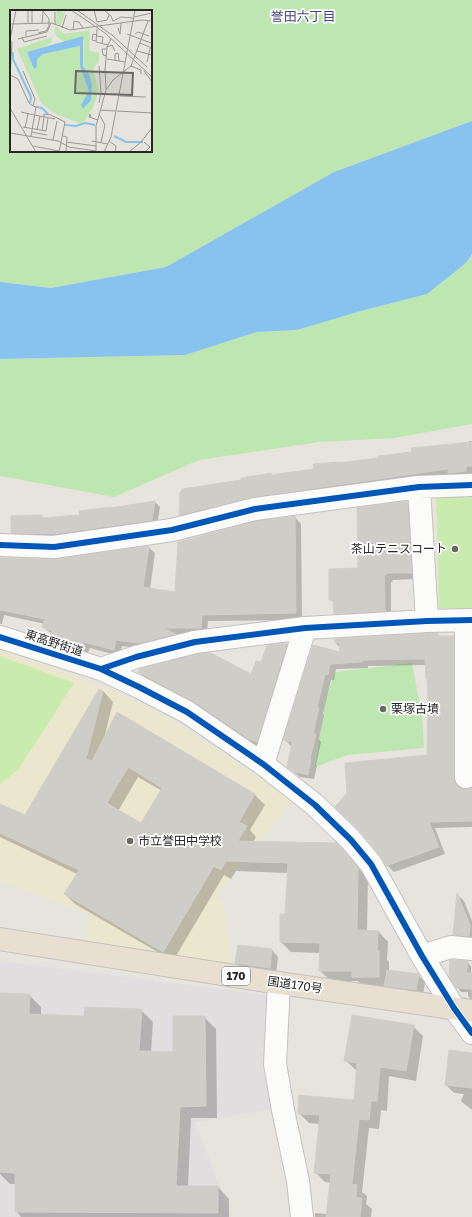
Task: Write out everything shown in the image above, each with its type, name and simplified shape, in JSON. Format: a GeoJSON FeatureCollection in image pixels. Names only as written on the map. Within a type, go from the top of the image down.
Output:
{"type":"FeatureCollection","features":[{"type":"Feature","properties":{"kind":"highway","name":"国道170号"},"geometry":{"type":"LineString","coordinates":[[0,939],[279,983],[463,1009]]}},
{"type":"Feature","properties":{"kind":"street"},"geometry":{"type":"LineString","coordinates":[[0,545],[54,547],[172,530],[255,509],[419,487],[472,485]]}},
{"type":"Feature","properties":{"kind":"street"},"geometry":{"type":"LineString","coordinates":[[419,487],[426,621]]}},
{"type":"Feature","properties":{"kind":"street"},"geometry":{"type":"LineString","coordinates":[[101,669],[195,642],[305,628],[469,620],[466,776]]}},
{"type":"Feature","properties":{"kind":"street"},"geometry":{"type":"LineString","coordinates":[[263,764],[305,628]]}},
{"type":"Feature","properties":{"kind":"street","name":"東高野街道"},"geometry":{"type":"LineString","coordinates":[[0,637],[101,669],[187,712],[263,764],[315,805],[351,840],[371,864],[422,956],[463,1009],[472,1033]]}},
{"type":"Feature","properties":{"kind":"street"},"geometry":{"type":"LineString","coordinates":[[422,956],[451,947],[472,949]]}},
{"type":"Feature","properties":{"kind":"street"},"geometry":{"type":"LineString","coordinates":[[279,983],[275,1064],[298,1181],[302,1217]]}},
{"type":"Feature","properties":{"kind":"shaded area","name":"市立誉田中学校"},"geometry":{"type":"Polygon","coordinates":[[[0,650],[79,677],[157,711],[293,800],[215,896],[224,902],[230,966],[87,943],[89,914],[0,881],[0,650]]]}},
{"type":"Feature","properties":{"kind":"shaded area"},"geometry":{"type":"Polygon","coordinates":[[[0,961],[266,995],[268,1063],[278,1108],[195,1122],[231,1217],[0,1217],[0,961]]]}},
{"type":"Feature","properties":{"kind":"green space"},"geometry":{"type":"Polygon","coordinates":[[[0,0],[472,0],[472,121],[334,172],[166,267],[51,288],[0,282],[0,0]]]}},
{"type":"Feature","properties":{"kind":"green space"},"geometry":{"type":"Polygon","coordinates":[[[472,254],[472,424],[394,438],[319,442],[199,460],[114,497],[0,476],[0,359],[185,355],[257,332],[297,330],[361,311],[427,294],[466,263],[472,254]]]}},
{"type":"Feature","properties":{"kind":"green space","name":"茶山テニスコート"},"geometry":{"type":"Polygon","coordinates":[[[436,490],[472,490],[472,610],[439,608],[436,490]]]}},
{"type":"Feature","properties":{"kind":"green space"},"geometry":{"type":"Polygon","coordinates":[[[0,656],[74,683],[18,770],[0,784],[0,656]]]}},
{"type":"Feature","properties":{"kind":"green space"},"geometry":{"type":"Polygon","coordinates":[[[412,663],[422,717],[424,748],[347,755],[315,767],[326,699],[335,672],[412,663]]]}},
{"type":"Feature","properties":{"kind":"water"},"geometry":{"type":"Polygon","coordinates":[[[472,121],[472,254],[466,263],[427,294],[361,311],[297,330],[257,332],[185,355],[0,359],[0,282],[51,288],[166,267],[334,172],[472,121]]]}},
{"type":"Feature","properties":{"kind":"building"},"geometry":{"type":"Polygon","coordinates":[[[472,442],[472,466],[466,466],[466,471],[448,473],[448,469],[253,497],[179,515],[180,492],[182,489],[241,480],[241,478],[271,473],[271,475],[314,469],[313,464],[338,463],[412,452],[411,448],[472,442]]]}},
{"type":"Feature","properties":{"kind":"building"},"geometry":{"type":"Polygon","coordinates":[[[155,501],[152,520],[53,534],[11,533],[11,516],[42,515],[42,518],[80,515],[79,511],[111,508],[155,501]]]}},
{"type":"Feature","properties":{"kind":"building"},"geometry":{"type":"Polygon","coordinates":[[[407,501],[412,573],[386,573],[386,575],[384,575],[385,611],[334,614],[333,600],[329,600],[329,569],[358,568],[357,508],[407,501]]]}},
{"type":"Feature","properties":{"kind":"building"},"geometry":{"type":"Polygon","coordinates":[[[295,516],[296,613],[202,615],[201,628],[164,628],[175,634],[139,643],[116,640],[114,650],[83,642],[81,650],[49,639],[52,631],[42,627],[45,619],[0,610],[0,558],[56,559],[149,546],[143,587],[175,592],[178,542],[257,521],[295,516]]]}},
{"type":"Feature","properties":{"kind":"building"},"geometry":{"type":"Polygon","coordinates":[[[438,633],[438,636],[454,636],[454,777],[455,783],[459,788],[472,788],[472,821],[429,822],[439,847],[386,866],[381,856],[361,832],[335,807],[347,793],[345,763],[427,755],[428,698],[425,659],[362,660],[362,662],[330,664],[328,675],[325,674],[317,708],[319,708],[313,734],[316,734],[308,775],[293,771],[287,767],[292,742],[283,740],[313,645],[340,652],[339,643],[335,643],[334,639],[438,633]]]}},
{"type":"Feature","properties":{"kind":"building"},"geometry":{"type":"Polygon","coordinates":[[[287,643],[257,742],[249,739],[193,701],[138,672],[140,669],[197,654],[211,653],[251,674],[256,661],[261,662],[267,645],[287,643]]]}},
{"type":"Feature","properties":{"kind":"building"},"geometry":{"type":"Polygon","coordinates":[[[99,689],[103,691],[86,759],[92,761],[117,712],[255,794],[239,822],[247,826],[238,841],[337,843],[358,868],[357,930],[378,931],[377,951],[379,951],[379,977],[352,977],[352,971],[319,971],[320,943],[280,942],[280,914],[285,914],[288,863],[226,861],[221,870],[214,866],[163,952],[64,894],[79,870],[0,833],[0,804],[25,815],[99,689]],[[128,767],[107,803],[141,823],[162,788],[128,767]]]}},
{"type":"Feature","properties":{"kind":"building"},"geometry":{"type":"Polygon","coordinates":[[[457,893],[470,925],[469,936],[453,935],[457,893]]]}},
{"type":"Feature","properties":{"kind":"building"},"geometry":{"type":"Polygon","coordinates":[[[238,945],[272,949],[270,968],[235,963],[238,945]]]}},
{"type":"Feature","properties":{"kind":"building"},"geometry":{"type":"Polygon","coordinates":[[[450,960],[468,961],[466,973],[472,973],[472,989],[456,988],[449,976],[450,960]]]}},
{"type":"Feature","properties":{"kind":"building"},"geometry":{"type":"Polygon","coordinates":[[[387,970],[419,974],[416,990],[384,986],[387,970]]]}},
{"type":"Feature","properties":{"kind":"building"},"geometry":{"type":"Polygon","coordinates":[[[0,993],[30,994],[29,1014],[84,1016],[85,1007],[142,1009],[139,1051],[173,1052],[173,1016],[205,1016],[206,1106],[180,1107],[176,1186],[218,1186],[218,1213],[15,1212],[15,1173],[0,1172],[0,993]]]}},
{"type":"Feature","properties":{"kind":"building"},"geometry":{"type":"Polygon","coordinates":[[[352,1015],[414,1025],[406,1071],[380,1067],[377,1101],[371,1101],[369,1120],[359,1119],[352,1184],[357,1185],[356,1198],[362,1198],[360,1217],[326,1217],[331,1174],[314,1173],[320,1115],[298,1114],[299,1095],[354,1100],[357,1063],[344,1061],[352,1015]]]}},
{"type":"Feature","properties":{"kind":"building"},"geometry":{"type":"Polygon","coordinates":[[[449,1050],[472,1053],[472,1088],[445,1085],[449,1050]]]}},
{"type":"Feature","properties":{"kind":"cycle path"},"geometry":{"type":"LineString","coordinates":[[0,545],[54,547],[172,530],[255,509],[419,487],[472,485]]}},
{"type":"Feature","properties":{"kind":"cycle path"},"geometry":{"type":"LineString","coordinates":[[101,669],[136,657],[195,642],[305,628],[472,620]]}},
{"type":"Feature","properties":{"kind":"cycle path"},"geometry":{"type":"LineString","coordinates":[[0,637],[101,669],[187,712],[263,764],[315,805],[351,840],[371,864],[422,956],[454,1008],[472,1033]]}},
{"type":"Feature","properties":{"kind":"place","name":"茶山テニスコート"},"geometry":{"type":"Point","coordinates":[455,549]}},
{"type":"Feature","properties":{"kind":"place","name":"栗塚古墳"},"geometry":{"type":"Point","coordinates":[383,709]}},
{"type":"Feature","properties":{"kind":"place","name":"市立誉田中学校"},"geometry":{"type":"Point","coordinates":[130,841]}},
{"type":"Feature","properties":{"kind":"district","name":"誉田六丁目"},"geometry":{"type":"Point","coordinates":[303,16]}}]}
